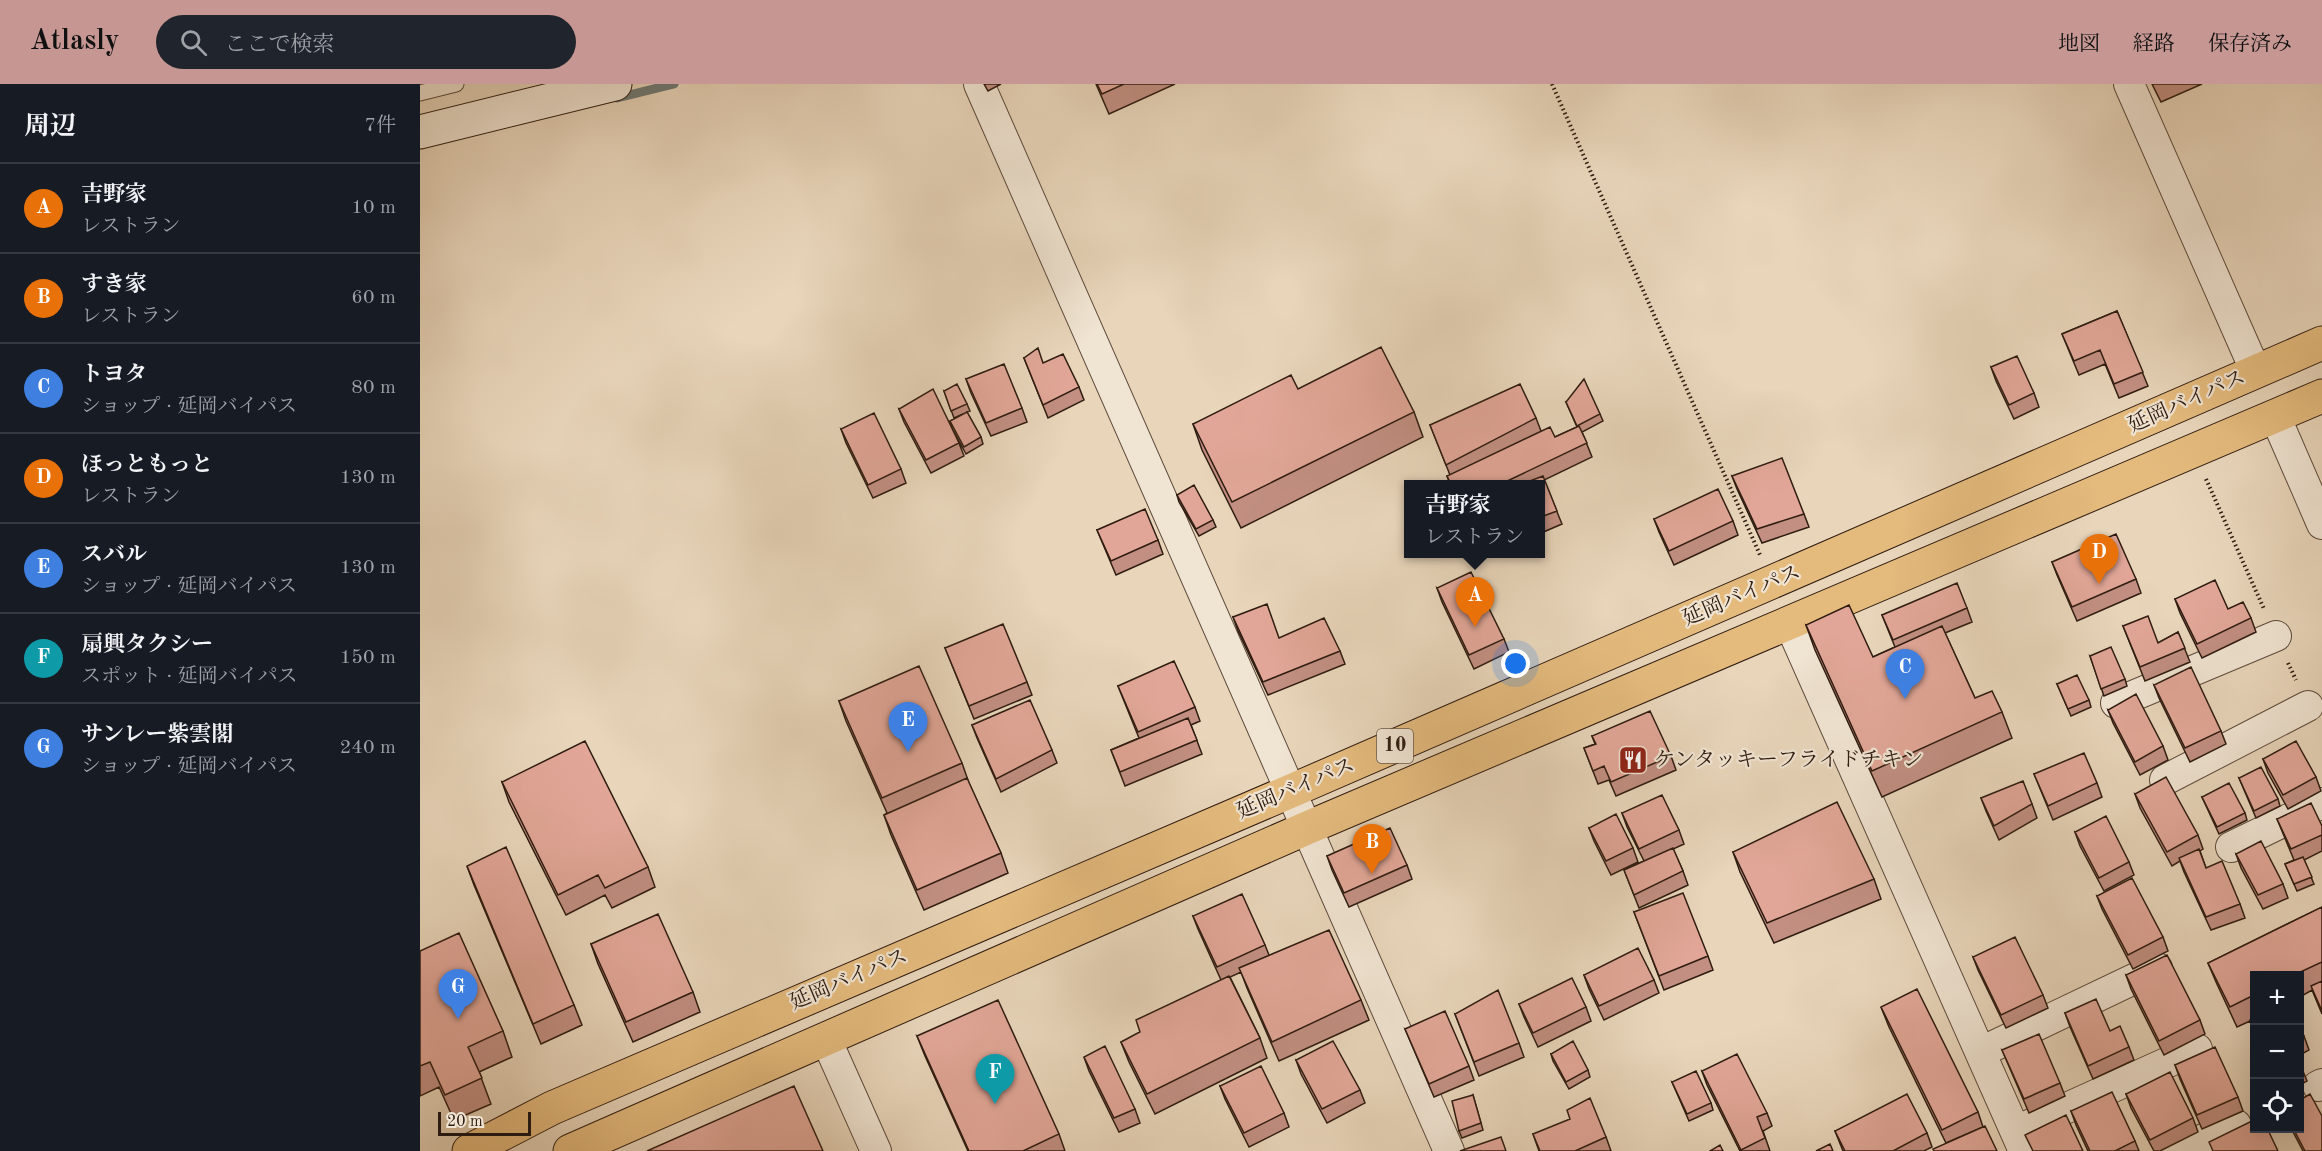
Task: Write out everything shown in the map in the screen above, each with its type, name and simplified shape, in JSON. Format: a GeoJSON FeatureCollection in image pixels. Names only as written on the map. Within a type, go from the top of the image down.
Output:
{"type":"FeatureCollection","features":[{"type":"Feature","properties":{"kind":"highway","name":"延岡バイパス"},"geometry":{"type":"LineString","coordinates":[[469,1151],[552,1108],[1292,791],[2322,343]]}},
{"type":"Feature","properties":{"kind":"highway","name":"延岡バイパス"},"geometry":{"type":"LineString","coordinates":[[570,1151],[1307,828],[2322,396]]}},
{"type":"Feature","properties":{"kind":"street"},"geometry":{"type":"LineString","coordinates":[[420,132],[615,84]]}},
{"type":"Feature","properties":{"kind":"street"},"geometry":{"type":"LineString","coordinates":[[980,84],[1449,1151]]}},
{"type":"Feature","properties":{"kind":"street"},"geometry":{"type":"LineString","coordinates":[[2129,84],[2256,372]]}},
{"type":"Feature","properties":{"kind":"street"},"geometry":{"type":"LineString","coordinates":[[2275,416],[2322,524]]}},
{"type":"Feature","properties":{"kind":"street"},"geometry":{"type":"LineString","coordinates":[[1789,622],[2020,1141],[2197,1049]]}},
{"type":"Feature","properties":{"kind":"street"},"geometry":{"type":"LineString","coordinates":[[2116,703],[2276,636]]}},
{"type":"Feature","properties":{"kind":"street"},"geometry":{"type":"LineString","coordinates":[[2165,780],[2308,706]]}},
{"type":"Feature","properties":{"kind":"street"},"geometry":{"type":"LineString","coordinates":[[2231,847],[2322,803]]}},
{"type":"Feature","properties":{"kind":"street"},"geometry":{"type":"LineString","coordinates":[[1981,1052],[2157,968]]}},
{"type":"Feature","properties":{"kind":"street"},"geometry":{"type":"LineString","coordinates":[[826,1039],[876,1151]]}},
{"type":"Feature","properties":{"kind":"street"},"geometry":{"type":"LineString","coordinates":[[2176,1151],[2236,1125]]}},
{"type":"Feature","properties":{"kind":"lane"},"geometry":{"type":"LineString","coordinates":[[420,93],[456,84]]}},
{"type":"Feature","properties":{"kind":"path"},"geometry":{"type":"LineString","coordinates":[[1552,84],[1772,583]]}},
{"type":"Feature","properties":{"kind":"path"},"geometry":{"type":"LineString","coordinates":[[2193,450],[2308,706]]}},
{"type":"Feature","properties":{"kind":"building"},"geometry":{"type":"Polygon","coordinates":[[[1097,84],[1124,84],[1102,94],[1097,84]]]}},
{"type":"Feature","properties":{"kind":"building"},"geometry":{"type":"Polygon","coordinates":[[[2117,311],[2143,372],[2114,384],[2100,350],[2074,361],[2062,334],[2117,311]]]}},
{"type":"Feature","properties":{"kind":"building"},"geometry":{"type":"Polygon","coordinates":[[[1381,347],[1414,412],[1232,502],[1193,424],[1291,375],[1298,389],[1381,347]]]}},
{"type":"Feature","properties":{"kind":"building"},"geometry":{"type":"Polygon","coordinates":[[[1038,348],[1043,363],[1063,354],[1079,387],[1043,405],[1024,358],[1038,348]]]}},
{"type":"Feature","properties":{"kind":"building"},"geometry":{"type":"Polygon","coordinates":[[[2017,356],[2034,393],[2009,405],[1991,367],[2017,356]]]}},
{"type":"Feature","properties":{"kind":"building"},"geometry":{"type":"Polygon","coordinates":[[[1004,364],[1022,408],[986,423],[966,379],[1004,364]]]}},
{"type":"Feature","properties":{"kind":"building"},"geometry":{"type":"Polygon","coordinates":[[[1584,379],[1600,414],[1577,426],[1566,402],[1584,379]]]}},
{"type":"Feature","properties":{"kind":"building"},"geometry":{"type":"Polygon","coordinates":[[[957,384],[967,404],[951,411],[944,391],[957,384]]]}},
{"type":"Feature","properties":{"kind":"building"},"geometry":{"type":"Polygon","coordinates":[[[1520,384],[1536,418],[1446,465],[1430,425],[1520,384]]]}},
{"type":"Feature","properties":{"kind":"building"},"geometry":{"type":"Polygon","coordinates":[[[933,389],[959,443],[926,460],[899,409],[933,389]]]}},
{"type":"Feature","properties":{"kind":"building"},"geometry":{"type":"Polygon","coordinates":[[[967,412],[981,437],[964,447],[950,421],[967,412]]]}},
{"type":"Feature","properties":{"kind":"building"},"geometry":{"type":"Polygon","coordinates":[[[874,413],[901,469],[868,485],[841,429],[874,413]]]}},
{"type":"Feature","properties":{"kind":"building"},"geometry":{"type":"Polygon","coordinates":[[[1579,426],[1587,443],[1509,480],[1449,480],[1447,476],[1550,427],[1555,437],[1579,426]]]}},
{"type":"Feature","properties":{"kind":"building"},"geometry":{"type":"Polygon","coordinates":[[[1782,458],[1804,514],[1757,529],[1732,476],[1782,458]]]}},
{"type":"Feature","properties":{"kind":"building"},"geometry":{"type":"Polygon","coordinates":[[[1543,476],[1545,480],[1532,480],[1543,476]]]}},
{"type":"Feature","properties":{"kind":"building"},"geometry":{"type":"Polygon","coordinates":[[[1545,481],[1557,511],[1545,516],[1545,481]]]}},
{"type":"Feature","properties":{"kind":"building"},"geometry":{"type":"Polygon","coordinates":[[[1194,485],[1213,520],[1196,529],[1177,495],[1194,485]]]}},
{"type":"Feature","properties":{"kind":"building"},"geometry":{"type":"Polygon","coordinates":[[[1718,489],[1733,521],[1669,551],[1654,519],[1718,489]]]}},
{"type":"Feature","properties":{"kind":"building"},"geometry":{"type":"Polygon","coordinates":[[[1145,509],[1158,540],[1111,561],[1097,530],[1145,509]]]}},
{"type":"Feature","properties":{"kind":"building"},"geometry":{"type":"Polygon","coordinates":[[[2116,534],[2136,579],[2072,607],[2052,562],[2116,534]]]}},
{"type":"Feature","properties":{"kind":"building"},"geometry":{"type":"Polygon","coordinates":[[[1471,572],[1504,639],[1469,655],[1437,588],[1471,572]]]}},
{"type":"Feature","properties":{"kind":"building"},"geometry":{"type":"Polygon","coordinates":[[[2215,580],[2228,609],[2243,602],[2251,618],[2197,644],[2175,599],[2215,580]]]}},
{"type":"Feature","properties":{"kind":"building"},"geometry":{"type":"Polygon","coordinates":[[[1957,583],[1967,608],[1893,640],[1882,615],[1957,583]]]}},
{"type":"Feature","properties":{"kind":"building"},"geometry":{"type":"Polygon","coordinates":[[[1267,604],[1279,638],[1324,618],[1340,651],[1263,682],[1233,617],[1267,604]]]}},
{"type":"Feature","properties":{"kind":"building"},"geometry":{"type":"Polygon","coordinates":[[[1849,605],[1873,657],[1942,626],[1975,698],[1992,691],[2002,712],[1872,771],[1806,625],[1849,605]]]}},
{"type":"Feature","properties":{"kind":"building"},"geometry":{"type":"Polygon","coordinates":[[[2148,616],[2158,643],[2178,632],[2185,648],[2140,667],[2123,626],[2148,616]]]}},
{"type":"Feature","properties":{"kind":"building"},"geometry":{"type":"Polygon","coordinates":[[[1003,624],[1027,682],[969,706],[945,648],[1003,624]]]}},
{"type":"Feature","properties":{"kind":"building"},"geometry":{"type":"Polygon","coordinates":[[[2111,647],[2125,679],[2101,689],[2090,656],[2111,647]]]}},
{"type":"Feature","properties":{"kind":"building"},"geometry":{"type":"Polygon","coordinates":[[[1174,661],[1195,707],[1138,732],[1118,686],[1174,661]]]}},
{"type":"Feature","properties":{"kind":"building"},"geometry":{"type":"Polygon","coordinates":[[[919,666],[962,763],[882,798],[839,701],[919,666]]]}},
{"type":"Feature","properties":{"kind":"building"},"geometry":{"type":"Polygon","coordinates":[[[2191,667],[2221,731],[2185,748],[2154,685],[2191,667]]]}},
{"type":"Feature","properties":{"kind":"building"},"geometry":{"type":"Polygon","coordinates":[[[2077,675],[2089,700],[2068,709],[2057,684],[2077,675]]]}},
{"type":"Feature","properties":{"kind":"building"},"geometry":{"type":"Polygon","coordinates":[[[2136,694],[2163,746],[2135,762],[2108,710],[2136,694]]]}},
{"type":"Feature","properties":{"kind":"building"},"geometry":{"type":"Polygon","coordinates":[[[1030,700],[1052,750],[996,779],[972,725],[1030,700]]]}},
{"type":"Feature","properties":{"kind":"building","name":"ケンタッキーフライドチキン"},"geometry":{"type":"Polygon","coordinates":[[[1650,711],[1671,756],[1611,782],[1604,766],[1593,771],[1584,748],[1596,744],[1592,736],[1650,711]]]}},
{"type":"Feature","properties":{"kind":"building"},"geometry":{"type":"Polygon","coordinates":[[[1188,718],[1197,740],[1120,772],[1111,750],[1188,718]]]}},
{"type":"Feature","properties":{"kind":"building"},"geometry":{"type":"Polygon","coordinates":[[[585,741],[648,867],[605,888],[598,875],[558,895],[502,782],[585,741]]]}},
{"type":"Feature","properties":{"kind":"building"},"geometry":{"type":"Polygon","coordinates":[[[2296,741],[2316,777],[2283,795],[2263,759],[2296,741]]]}},
{"type":"Feature","properties":{"kind":"building"},"geometry":{"type":"Polygon","coordinates":[[[2084,753],[2097,783],[2048,806],[2034,774],[2084,753]]]}},
{"type":"Feature","properties":{"kind":"building"},"geometry":{"type":"Polygon","coordinates":[[[2261,767],[2278,799],[2254,811],[2239,778],[2261,767]]]}},
{"type":"Feature","properties":{"kind":"building"},"geometry":{"type":"Polygon","coordinates":[[[2166,777],[2198,835],[2167,852],[2135,794],[2166,777]]]}},
{"type":"Feature","properties":{"kind":"building"},"geometry":{"type":"Polygon","coordinates":[[[967,778],[1001,853],[917,890],[884,815],[967,778]]]}},
{"type":"Feature","properties":{"kind":"building"},"geometry":{"type":"Polygon","coordinates":[[[2023,781],[2032,804],[1994,826],[1981,798],[2023,781]]]}},
{"type":"Feature","properties":{"kind":"building"},"geometry":{"type":"Polygon","coordinates":[[[2229,783],[2245,813],[2217,827],[2202,797],[2229,783]]]}},
{"type":"Feature","properties":{"kind":"building"},"geometry":{"type":"Polygon","coordinates":[[[1662,795],[1679,830],[1639,849],[1622,813],[1662,795]]]}},
{"type":"Feature","properties":{"kind":"building"},"geometry":{"type":"Polygon","coordinates":[[[1837,802],[1874,879],[1767,923],[1733,852],[1837,802]]]}},
{"type":"Feature","properties":{"kind":"building"},"geometry":{"type":"Polygon","coordinates":[[[2311,803],[2322,826],[2322,835],[2291,849],[2277,819],[2311,803]]]}},
{"type":"Feature","properties":{"kind":"building"},"geometry":{"type":"Polygon","coordinates":[[[1616,814],[1633,848],[1606,861],[1589,828],[1616,814]]]}},
{"type":"Feature","properties":{"kind":"building"},"geometry":{"type":"Polygon","coordinates":[[[2106,816],[2129,862],[2099,878],[2075,832],[2106,816]]]}},
{"type":"Feature","properties":{"kind":"building"},"geometry":{"type":"Polygon","coordinates":[[[1390,828],[1407,865],[1344,893],[1327,856],[1390,828]]]}},
{"type":"Feature","properties":{"kind":"building"},"geometry":{"type":"Polygon","coordinates":[[[2261,841],[2283,884],[2258,895],[2236,854],[2261,841]]]}},
{"type":"Feature","properties":{"kind":"building"},"geometry":{"type":"Polygon","coordinates":[[[506,847],[574,1005],[533,1024],[467,866],[506,847]]]}},
{"type":"Feature","properties":{"kind":"building"},"geometry":{"type":"Polygon","coordinates":[[[1673,848],[1683,871],[1634,895],[1624,870],[1673,848]]]}},
{"type":"Feature","properties":{"kind":"building"},"geometry":{"type":"Polygon","coordinates":[[[2199,849],[2206,868],[2222,861],[2240,904],[2206,917],[2179,858],[2199,849]]]}},
{"type":"Feature","properties":{"kind":"building"},"geometry":{"type":"Polygon","coordinates":[[[2303,857],[2312,877],[2294,884],[2285,864],[2303,857]]]}},
{"type":"Feature","properties":{"kind":"building"},"geometry":{"type":"Polygon","coordinates":[[[2132,878],[2163,937],[2128,955],[2097,896],[2132,878]]]}},
{"type":"Feature","properties":{"kind":"building"},"geometry":{"type":"Polygon","coordinates":[[[1683,893],[1708,956],[1659,976],[1634,912],[1683,893]]]}},
{"type":"Feature","properties":{"kind":"building"},"geometry":{"type":"Polygon","coordinates":[[[1242,894],[1265,945],[1217,967],[1193,916],[1242,894]]]}},
{"type":"Feature","properties":{"kind":"building"},"geometry":{"type":"Polygon","coordinates":[[[2322,907],[2322,962],[2303,971],[2250,971],[2250,997],[2230,1007],[2208,963],[2322,907]]]}},
{"type":"Feature","properties":{"kind":"building"},"geometry":{"type":"Polygon","coordinates":[[[658,914],[693,992],[626,1022],[591,944],[658,914]]]}},
{"type":"Feature","properties":{"kind":"building"},"geometry":{"type":"Polygon","coordinates":[[[1329,930],[1361,1000],[1272,1042],[1239,968],[1329,930]]]}},
{"type":"Feature","properties":{"kind":"building"},"geometry":{"type":"Polygon","coordinates":[[[459,933],[503,1031],[468,1047],[482,1078],[445,1095],[430,1062],[420,1066],[420,951],[459,933]]]}},
{"type":"Feature","properties":{"kind":"building"},"geometry":{"type":"Polygon","coordinates":[[[2015,937],[2043,995],[2001,1015],[1973,957],[2015,937]]]}},
{"type":"Feature","properties":{"kind":"building"},"geometry":{"type":"Polygon","coordinates":[[[1638,948],[1654,980],[1599,1006],[1584,975],[1638,948]]]}},
{"type":"Feature","properties":{"kind":"building"},"geometry":{"type":"Polygon","coordinates":[[[2167,955],[2200,1020],[2159,1041],[2126,975],[2167,955]]]}},
{"type":"Feature","properties":{"kind":"building"},"geometry":{"type":"Polygon","coordinates":[[[1229,976],[1260,1038],[1147,1094],[1121,1042],[1140,1032],[1136,1020],[1229,976]]]}},
{"type":"Feature","properties":{"kind":"building"},"geometry":{"type":"Polygon","coordinates":[[[1572,978],[1586,1007],[1533,1033],[1519,1004],[1572,978]]]}},
{"type":"Feature","properties":{"kind":"building"},"geometry":{"type":"Polygon","coordinates":[[[2322,981],[2322,1011],[2311,986],[2322,981]]]}},
{"type":"Feature","properties":{"kind":"building"},"geometry":{"type":"Polygon","coordinates":[[[1917,989],[1978,1112],[1942,1130],[1881,1007],[1917,989]]]}},
{"type":"Feature","properties":{"kind":"building"},"geometry":{"type":"Polygon","coordinates":[[[1498,990],[1519,1043],[1474,1062],[1455,1014],[1498,990]]]}},
{"type":"Feature","properties":{"kind":"building"},"geometry":{"type":"Polygon","coordinates":[[[2096,999],[2110,1031],[2120,1026],[2129,1047],[2088,1066],[2065,1013],[2096,999]]]}},
{"type":"Feature","properties":{"kind":"building"},"geometry":{"type":"Polygon","coordinates":[[[998,1000],[1059,1134],[1023,1151],[969,1151],[917,1036],[998,1000]]]}},
{"type":"Feature","properties":{"kind":"building"},"geometry":{"type":"Polygon","coordinates":[[[1445,1011],[1469,1066],[1429,1084],[1405,1029],[1445,1011]]]}},
{"type":"Feature","properties":{"kind":"building"},"geometry":{"type":"Polygon","coordinates":[[[2039,1034],[2060,1083],[2024,1099],[2002,1050],[2039,1034]]]}},
{"type":"Feature","properties":{"kind":"building"},"geometry":{"type":"Polygon","coordinates":[[[1333,1041],[1360,1090],[1322,1109],[1296,1060],[1333,1041]]]}},
{"type":"Feature","properties":{"kind":"building"},"geometry":{"type":"Polygon","coordinates":[[[1573,1041],[1588,1070],[1566,1082],[1551,1054],[1573,1041]]]}},
{"type":"Feature","properties":{"kind":"building"},"geometry":{"type":"Polygon","coordinates":[[[1105,1046],[1135,1109],[1114,1118],[1084,1057],[1105,1046]]]}},
{"type":"Feature","properties":{"kind":"building"},"geometry":{"type":"Polygon","coordinates":[[[2215,1047],[2238,1097],[2197,1115],[2175,1065],[2215,1047]]]}},
{"type":"Feature","properties":{"kind":"building"},"geometry":{"type":"Polygon","coordinates":[[[1737,1054],[1767,1113],[1757,1117],[1765,1138],[1741,1150],[1702,1071],[1737,1054]]]}},
{"type":"Feature","properties":{"kind":"building"},"geometry":{"type":"Polygon","coordinates":[[[1261,1066],[1284,1113],[1244,1133],[1220,1086],[1261,1066]]]}},
{"type":"Feature","properties":{"kind":"building"},"geometry":{"type":"Polygon","coordinates":[[[1696,1071],[1711,1103],[1687,1114],[1672,1082],[1696,1071]]]}},
{"type":"Feature","properties":{"kind":"building"},"geometry":{"type":"Polygon","coordinates":[[[2170,1072],[2193,1118],[2150,1140],[2126,1094],[2170,1072]]]}},
{"type":"Feature","properties":{"kind":"building"},"geometry":{"type":"Polygon","coordinates":[[[794,1086],[823,1151],[647,1151],[794,1086]]]}},
{"type":"Feature","properties":{"kind":"building"},"geometry":{"type":"Polygon","coordinates":[[[2112,1092],[2135,1141],[2115,1151],[2090,1151],[2071,1111],[2112,1092]]]}},
{"type":"Feature","properties":{"kind":"building"},"geometry":{"type":"Polygon","coordinates":[[[1907,1094],[1927,1133],[1893,1151],[1845,1151],[1835,1131],[1907,1094]]]}},
{"type":"Feature","properties":{"kind":"building"},"geometry":{"type":"Polygon","coordinates":[[[2310,1094],[2322,1116],[2322,1151],[2305,1151],[2296,1133],[2304,1133],[2304,1098],[2310,1094]]]}},
{"type":"Feature","properties":{"kind":"building"},"geometry":{"type":"Polygon","coordinates":[[[1473,1095],[1481,1123],[1459,1131],[1452,1101],[1473,1095]]]}},
{"type":"Feature","properties":{"kind":"building"},"geometry":{"type":"Polygon","coordinates":[[[1590,1098],[1606,1137],[1575,1151],[1540,1151],[1533,1134],[1570,1119],[1567,1110],[1590,1098]]]}},
{"type":"Feature","properties":{"kind":"building"},"geometry":{"type":"Polygon","coordinates":[[[2066,1115],[2083,1151],[2033,1151],[2025,1135],[2066,1115]]]}},
{"type":"Feature","properties":{"kind":"building"},"geometry":{"type":"Polygon","coordinates":[[[2250,1122],[2250,1133],[2269,1133],[2278,1151],[2213,1151],[2209,1142],[2250,1122]]]}},
{"type":"Feature","properties":{"kind":"building"},"geometry":{"type":"Polygon","coordinates":[[[1985,1126],[1997,1151],[1934,1151],[1933,1149],[1985,1126]]]}},
{"type":"Feature","properties":{"kind":"building"},"geometry":{"type":"Polygon","coordinates":[[[1501,1137],[1506,1151],[1460,1151],[1501,1137]]]}},
{"type":"Feature","properties":{"kind":"building"},"geometry":{"type":"Polygon","coordinates":[[[1830,1144],[1833,1151],[1816,1151],[1830,1144]]]}},
{"type":"Feature","properties":{"kind":"building"},"geometry":{"type":"Polygon","coordinates":[[[1720,1145],[1723,1151],[1710,1151],[1720,1145]]]}},
{"type":"Feature","properties":{"kind":"waterway"},"geometry":{"type":"LineString","coordinates":[[617,98],[674,84]]}},
{"type":"Feature","properties":{"kind":"place","name":"ほっともっと"},"geometry":{"type":"Point","coordinates":[2099,584]}},
{"type":"Feature","properties":{"kind":"place","name":"吉野家"},"geometry":{"type":"Point","coordinates":[1475,627]}},
{"type":"Feature","properties":{"kind":"place","name":"トヨタ"},"geometry":{"type":"Point","coordinates":[1905,699]}},
{"type":"Feature","properties":{"kind":"place","name":"スバル"},"geometry":{"type":"Point","coordinates":[908,752]}},
{"type":"Feature","properties":{"kind":"place","name":"ケンタッキーフライドチキン"},"geometry":{"type":"Point","coordinates":[1633,760]}},
{"type":"Feature","properties":{"kind":"place","name":"すき家"},"geometry":{"type":"Point","coordinates":[1372,874]}},
{"type":"Feature","properties":{"kind":"place","name":"サンレー紫雲閣"},"geometry":{"type":"Point","coordinates":[458,1019]}},
{"type":"Feature","properties":{"kind":"place","name":"扇興タクシー"},"geometry":{"type":"Point","coordinates":[995,1104]}}]}
